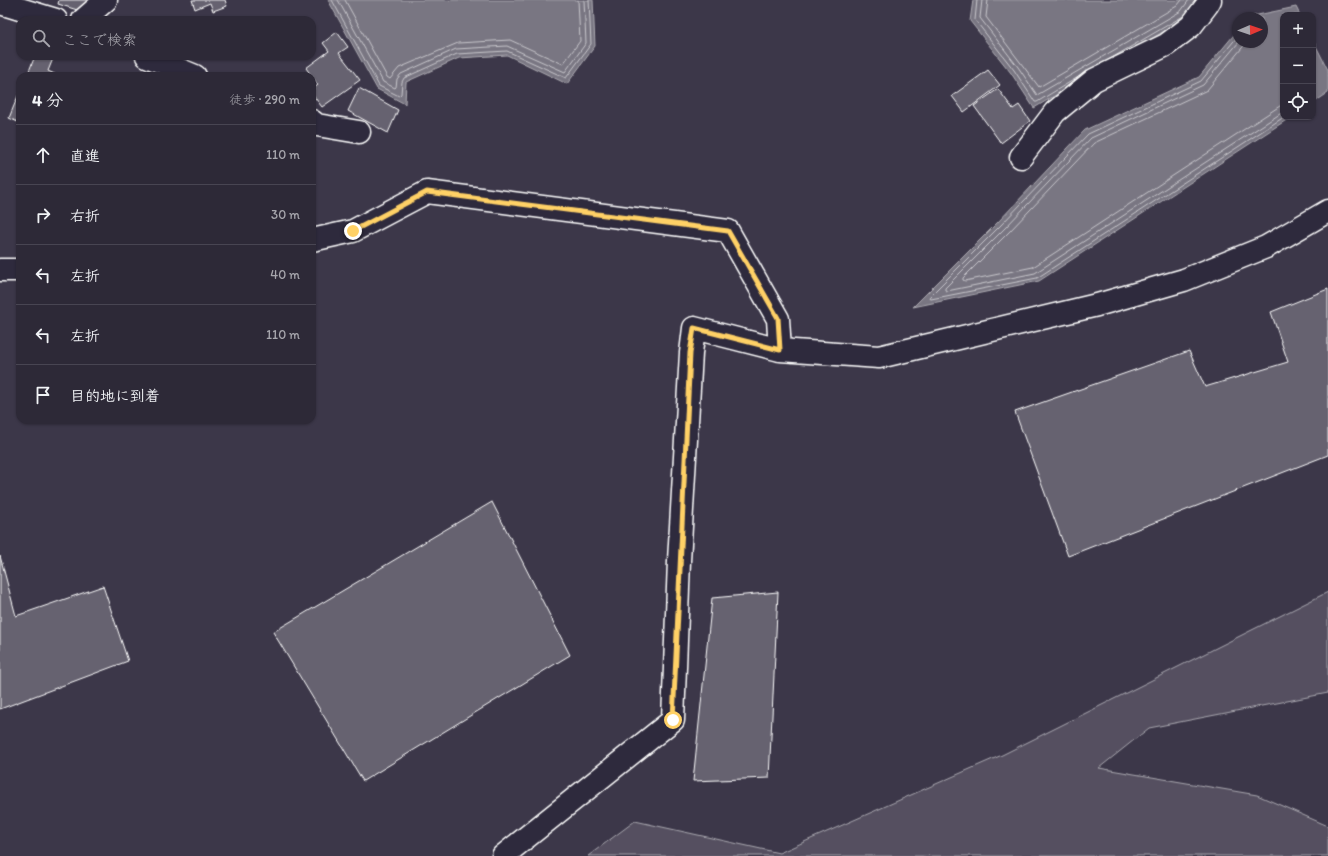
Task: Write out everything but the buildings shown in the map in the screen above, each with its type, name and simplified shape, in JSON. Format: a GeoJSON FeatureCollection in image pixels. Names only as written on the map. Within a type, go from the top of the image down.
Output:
{"type":"FeatureCollection","features":[{"type":"Feature","properties":{"kind":"street"},"geometry":{"type":"LineString","coordinates":[[88,16],[106,0]]}},
{"type":"Feature","properties":{"kind":"street"},"geometry":{"type":"LineString","coordinates":[[1021,157],[1055,112],[1094,80],[1166,45],[1192,26],[1210,0]]}},
{"type":"Feature","properties":{"kind":"street"},"geometry":{"type":"LineString","coordinates":[[0,3],[43,16]]}},
{"type":"Feature","properties":{"kind":"street"},"geometry":{"type":"LineString","coordinates":[[157,60],[185,72]]}},
{"type":"Feature","properties":{"kind":"street"},"geometry":{"type":"LineString","coordinates":[[316,124],[359,132]]}},
{"type":"Feature","properties":{"kind":"street"},"geometry":{"type":"LineString","coordinates":[[316,239],[353,231],[427,192],[728,231],[778,318],[780,350]]}},
{"type":"Feature","properties":{"kind":"street"},"geometry":{"type":"LineString","coordinates":[[503,856],[673,720],[690,353],[694,328],[780,350],[879,357],[1096,305],[1184,280],[1266,247],[1328,210]]}},
{"type":"Feature","properties":{"kind":"street"},"geometry":{"type":"LineString","coordinates":[[0,270],[16,270]]}},
{"type":"Feature","properties":{"kind":"shaded area"},"geometry":{"type":"Polygon","coordinates":[[[1328,592],[1328,693],[1149,728],[1099,768],[1257,795],[1328,826],[1328,856],[588,856],[635,821],[779,853],[1002,755],[1328,592]]]}},
{"type":"Feature","properties":{"kind":"water"},"geometry":{"type":"Polygon","coordinates":[[[328,0],[593,0],[595,46],[567,84],[507,55],[459,58],[406,82],[405,104],[377,89],[328,0]]]}},
{"type":"Feature","properties":{"kind":"water"},"geometry":{"type":"Polygon","coordinates":[[[973,0],[1200,0],[1188,17],[1034,108],[1011,73],[970,21],[973,0]]]}},
{"type":"Feature","properties":{"kind":"water"},"geometry":{"type":"Polygon","coordinates":[[[1296,7],[1298,12],[1280,12],[1280,120],[1286,120],[1039,281],[913,307],[998,222],[1085,130],[1199,77],[1232,37],[1232,48],[1268,48],[1268,13],[1296,7]]]}},
{"type":"Feature","properties":{"kind":"water"},"geometry":{"type":"Polygon","coordinates":[[[1316,46],[1328,70],[1328,93],[1316,101],[1316,46]]]}},
{"type":"Feature","properties":{"kind":"route"},"geometry":{"type":"LineString","coordinates":[[353,231],[427,192],[728,231],[778,318],[780,350],[694,328],[690,353],[679,561],[673,720]]}}]}
